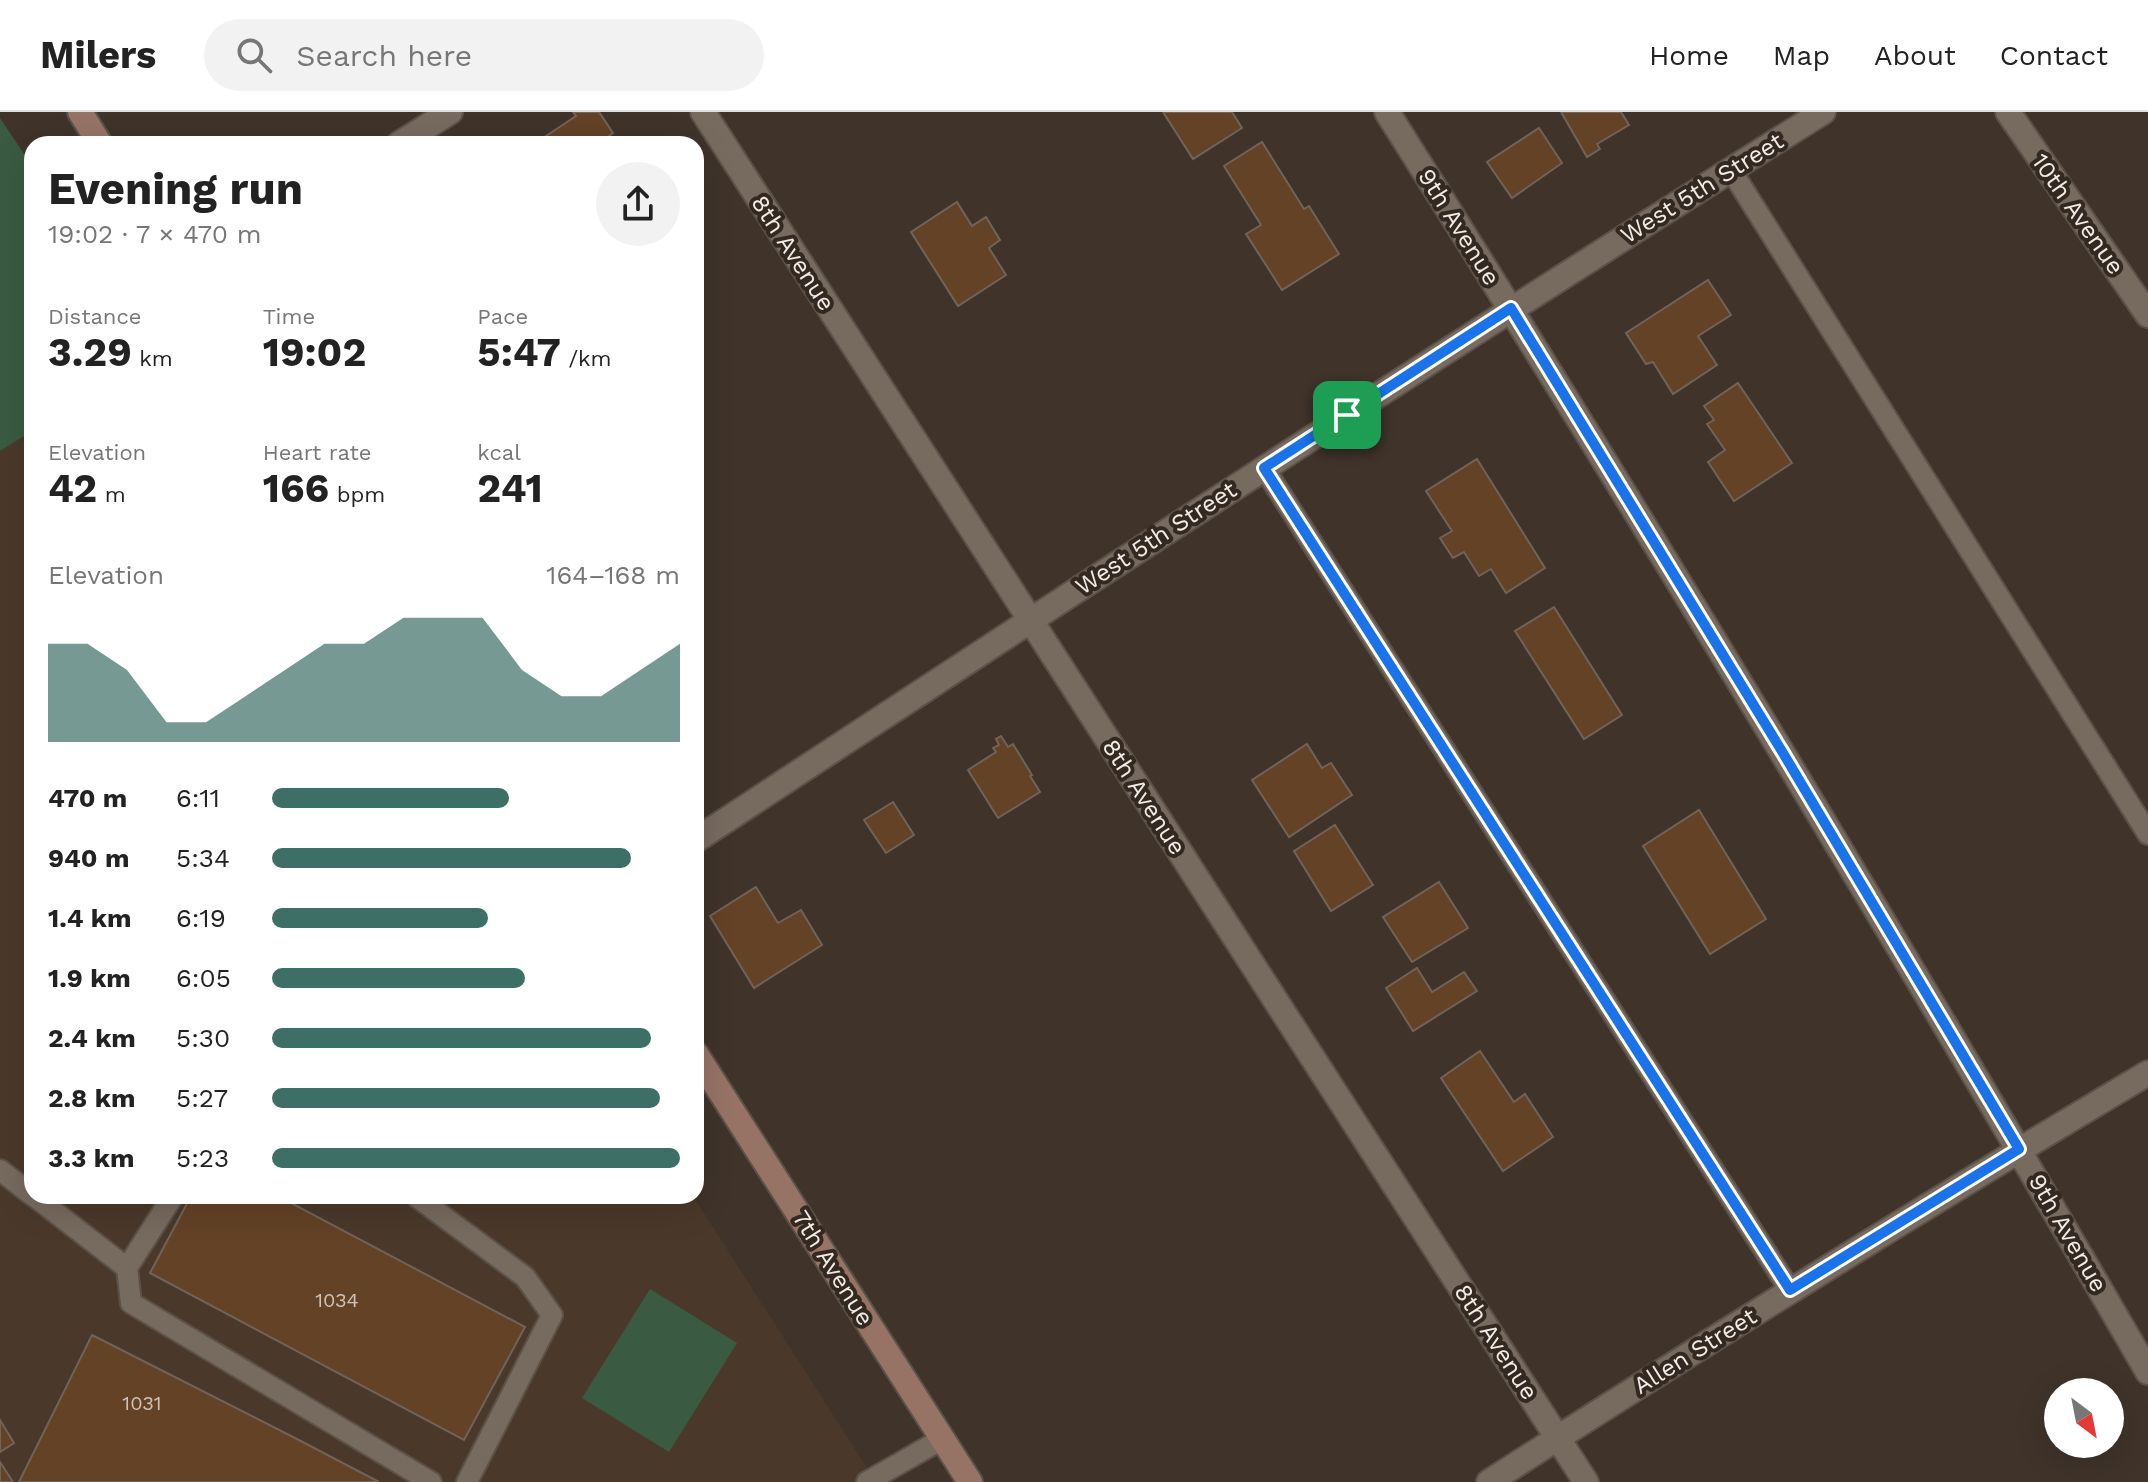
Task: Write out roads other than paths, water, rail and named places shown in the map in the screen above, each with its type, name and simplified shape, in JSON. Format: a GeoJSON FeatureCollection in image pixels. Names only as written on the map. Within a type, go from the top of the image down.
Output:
{"type":"FeatureCollection","features":[{"type":"Feature","properties":{"kind":"street"},"geometry":{"type":"LineString","coordinates":[[80,112],[95,136]]}},
{"type":"Feature","properties":{"kind":"street"},"geometry":{"type":"LineString","coordinates":[[412,136],[450,112]]}},
{"type":"Feature","properties":{"kind":"street","name":"8th Avenue"},"geometry":{"type":"LineString","coordinates":[[703,112],[1586,1482]]}},
{"type":"Feature","properties":{"kind":"street","name":"9th Avenue"},"geometry":{"type":"LineString","coordinates":[[1387,112],[1511,308],[1783,753],[2148,1372]]}},
{"type":"Feature","properties":{"kind":"street","name":"West 5th Street"},"geometry":{"type":"LineString","coordinates":[[704,834],[770,782],[1823,112]]}},
{"type":"Feature","properties":{"kind":"street","name":"10th Avenue"},"geometry":{"type":"LineString","coordinates":[[2008,112],[2148,315]]}},
{"type":"Feature","properties":{"kind":"street","name":"7th Avenue"},"geometry":{"type":"LineString","coordinates":[[704,1067],[970,1482]]}},
{"type":"Feature","properties":{"kind":"street","name":"Allen Street"},"geometry":{"type":"LineString","coordinates":[[1489,1482],[1790,1290],[2148,1073]]}},
{"type":"Feature","properties":{"kind":"lane"},"geometry":{"type":"LineString","coordinates":[[1731,170],[2148,834]]}},
{"type":"Feature","properties":{"kind":"lane"},"geometry":{"type":"LineString","coordinates":[[1264,468],[1790,1290]]}},
{"type":"Feature","properties":{"kind":"lane"},"geometry":{"type":"LineString","coordinates":[[0,1170],[24,1188]]}},
{"type":"Feature","properties":{"kind":"lane"},"geometry":{"type":"LineString","coordinates":[[45,1204],[127,1268]]}},
{"type":"Feature","properties":{"kind":"lane"},"geometry":{"type":"LineString","coordinates":[[168,1204],[127,1268],[131,1303],[431,1482]]}},
{"type":"Feature","properties":{"kind":"lane"},"geometry":{"type":"LineString","coordinates":[[427,1204],[525,1277],[552,1315],[467,1482]]}},
{"type":"Feature","properties":{"kind":"lane"},"geometry":{"type":"LineString","coordinates":[[867,1482],[942,1439]]}}]}
